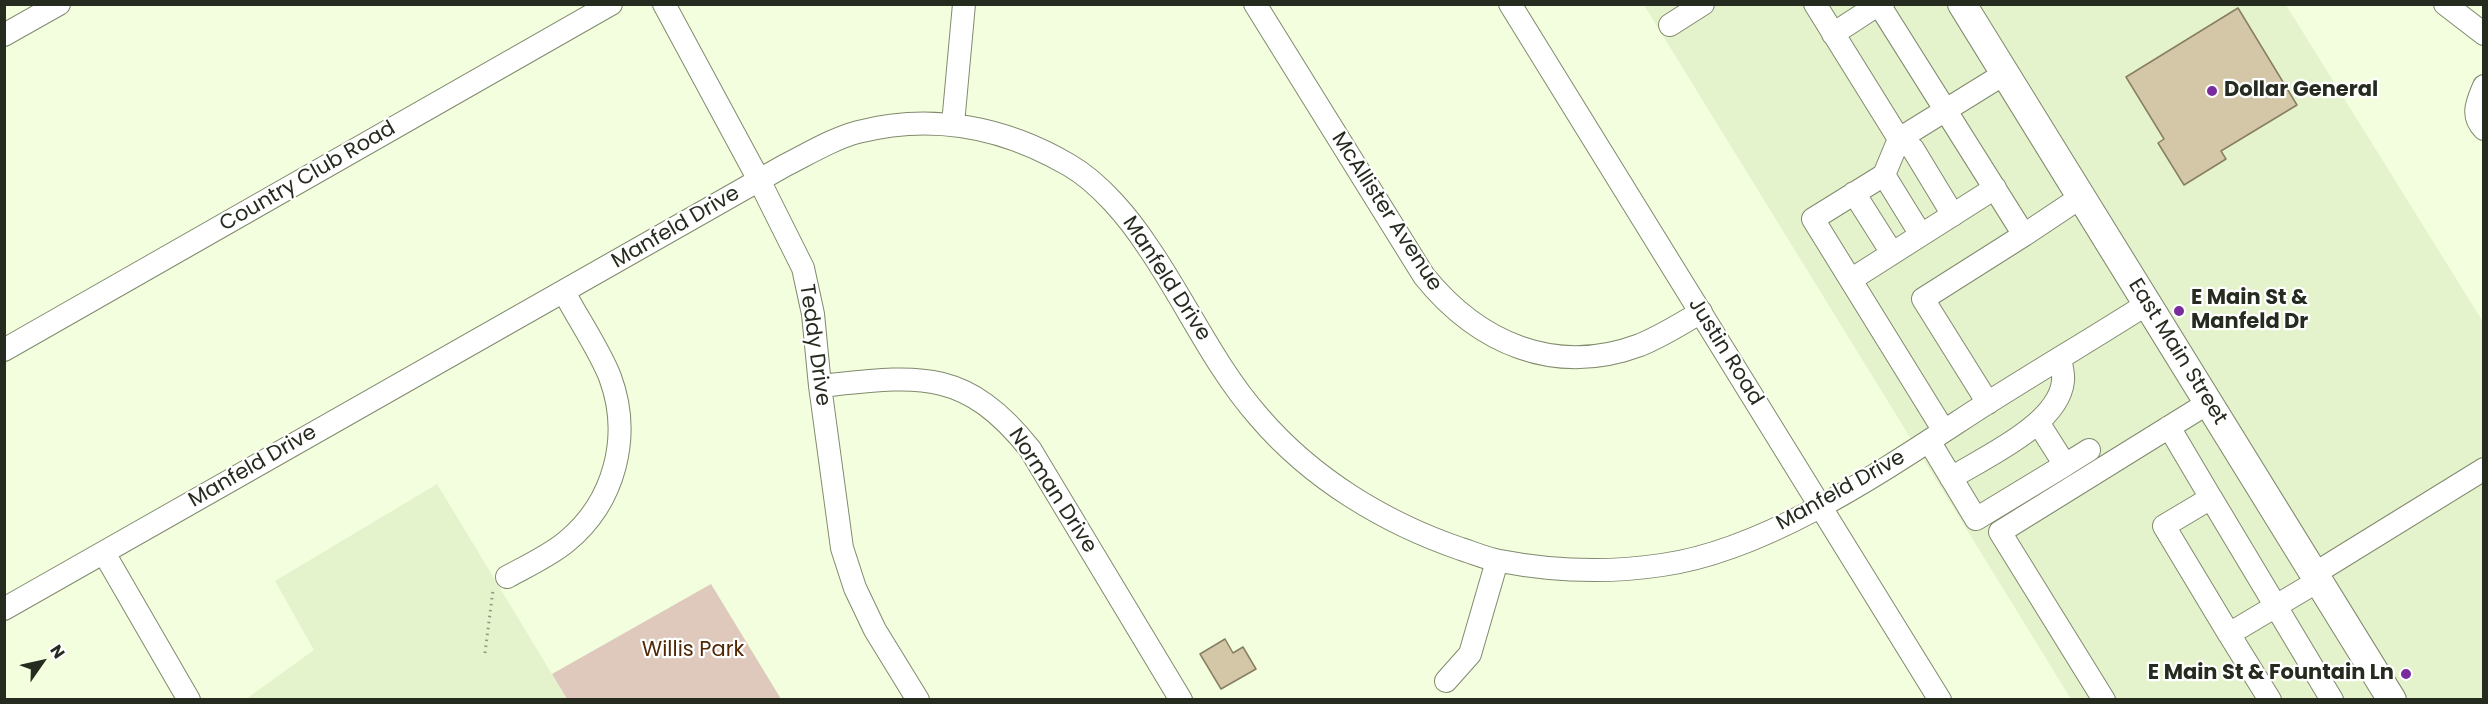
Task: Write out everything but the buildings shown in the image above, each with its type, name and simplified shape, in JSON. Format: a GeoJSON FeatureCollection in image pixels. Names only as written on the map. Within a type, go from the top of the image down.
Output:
{"type":"FeatureCollection","features":[{"type":"Feature","properties":{"kind":"main road","name":"East Main Street"},"geometry":{"type":"LineString","coordinates":[[1962,4],[2392,699]]}},
{"type":"Feature","properties":{"kind":"street"},"geometry":{"type":"LineString","coordinates":[[4,35],[21,14],[59,4]]}},
{"type":"Feature","properties":{"kind":"street","name":"Country Club Road"},"geometry":{"type":"LineString","coordinates":[[4,350],[611,4]]}},
{"type":"Feature","properties":{"kind":"street","name":"Teddy Drive"},"geometry":{"type":"LineString","coordinates":[[664,4],[759,180],[803,268],[813,314],[835,502],[845,558],[855,588],[875,630],[918,699]]}},
{"type":"Feature","properties":{"kind":"street"},"geometry":{"type":"LineString","coordinates":[[953,124],[964,4]]}},
{"type":"Feature","properties":{"kind":"street","name":"McAllister Avenue"},"geometry":{"type":"LineString","coordinates":[[1255,4],[1424,276],[1442,299],[1461,316],[1490,335],[1520,348],[1577,358],[1608,354],[1638,345],[1663,335],[1701,312]]}},
{"type":"Feature","properties":{"kind":"street","name":"Justin Road"},"geometry":{"type":"LineString","coordinates":[[1510,4],[1940,699]]}},
{"type":"Feature","properties":{"kind":"street"},"geometry":{"type":"LineString","coordinates":[[1670,25],[1703,4]]}},
{"type":"Feature","properties":{"kind":"street"},"geometry":{"type":"LineString","coordinates":[[1815,4],[1899,139],[1913,149],[1953,215]]}},
{"type":"Feature","properties":{"kind":"street"},"geometry":{"type":"LineString","coordinates":[[2445,4],[2484,34]]}},
{"type":"Feature","properties":{"kind":"street"},"geometry":{"type":"LineString","coordinates":[[1833,34],[1881,5],[2024,235]]}},
{"type":"Feature","properties":{"kind":"street"},"geometry":{"type":"LineString","coordinates":[[2004,74],[1899,139],[1884,175],[1813,219],[1852,279],[1936,436],[1951,478],[1976,519],[2089,450]]}},
{"type":"Feature","properties":{"kind":"street"},"geometry":{"type":"LineString","coordinates":[[2484,86],[2475,112],[2476,119],[2484,129]]}},
{"type":"Feature","properties":{"kind":"street","name":"Manfeld Drive"},"geometry":{"type":"LineString","coordinates":[[4,609],[759,180],[831,142],[856,133],[922,124],[974,127],[1013,140],[1072,166],[1114,203],[1147,245],[1233,386],[1289,450],[1332,483],[1380,514],[1420,535],[1497,561],[1569,569],[1618,569],[1664,565],[1741,543],[1821,506],[2147,304]]}},
{"type":"Feature","properties":{"kind":"street"},"geometry":{"type":"LineString","coordinates":[[1884,175],[1921,235]]}},
{"type":"Feature","properties":{"kind":"street"},"geometry":{"type":"LineString","coordinates":[[1852,279],[1995,188]]}},
{"type":"Feature","properties":{"kind":"street"},"geometry":{"type":"LineString","coordinates":[[1854,193],[1892,253]]}},
{"type":"Feature","properties":{"kind":"street"},"geometry":{"type":"LineString","coordinates":[[1988,403],[1923,299],[2081,197]]}},
{"type":"Feature","properties":{"kind":"street"},"geometry":{"type":"LineString","coordinates":[[507,577],[566,542],[598,509],[608,488],[620,444],[616,400],[610,376],[564,292]]}},
{"type":"Feature","properties":{"kind":"street"},"geometry":{"type":"LineString","coordinates":[[1951,478],[2039,424],[2054,407],[2063,381],[2060,358]]}},
{"type":"Feature","properties":{"kind":"street","name":"Norman Drive"},"geometry":{"type":"LineString","coordinates":[[820,386],[897,378],[920,379],[958,389],[982,402],[1005,420],[1030,449],[1181,699]]}},
{"type":"Feature","properties":{"kind":"street"},"geometry":{"type":"LineString","coordinates":[[2104,699],[2000,532],[2208,403]]}},
{"type":"Feature","properties":{"kind":"street"},"geometry":{"type":"LineString","coordinates":[[2039,424],[2065,465]]}},
{"type":"Feature","properties":{"kind":"street"},"geometry":{"type":"LineString","coordinates":[[2169,427],[2332,699]]}},
{"type":"Feature","properties":{"kind":"street"},"geometry":{"type":"LineString","coordinates":[[2229,634],[2484,469]]}},
{"type":"Feature","properties":{"kind":"street"},"geometry":{"type":"LineString","coordinates":[[2211,498],[2164,526],[2270,699]]}},
{"type":"Feature","properties":{"kind":"street"},"geometry":{"type":"LineString","coordinates":[[104,553],[189,699]]}},
{"type":"Feature","properties":{"kind":"street"},"geometry":{"type":"LineString","coordinates":[[1446,681],[1470,654],[1497,561]]}},
{"type":"Feature","properties":{"kind":"path"},"geometry":{"type":"LineString","coordinates":[[485,653],[494,588],[507,577]]}},
{"type":"Feature","properties":{"kind":"shaded area"},"geometry":{"type":"Polygon","coordinates":[[[1644,5],[2286,5],[2483,322],[2483,699],[2071,699],[1644,5]]]}},
{"type":"Feature","properties":{"kind":"shaded area"},"geometry":{"type":"Polygon","coordinates":[[[437,484],[567,699],[246,699],[314,650],[275,581],[437,484]]]}},
{"type":"Feature","properties":{"kind":"green space","name":"Willis Park"},"geometry":{"type":"Polygon","coordinates":[[[711,584],[781,699],[567,699],[552,674],[711,584]]]}},
{"type":"Feature","properties":{"kind":"place","name":"Dollar General"},"geometry":{"type":"Point","coordinates":[2212,91]}},
{"type":"Feature","properties":{"kind":"place","name":"E Main St & Manfeld Dr"},"geometry":{"type":"Point","coordinates":[2179,311]}},
{"type":"Feature","properties":{"kind":"place","name":"E Main St & Fountain Ln"},"geometry":{"type":"Point","coordinates":[2406,674]}}]}
